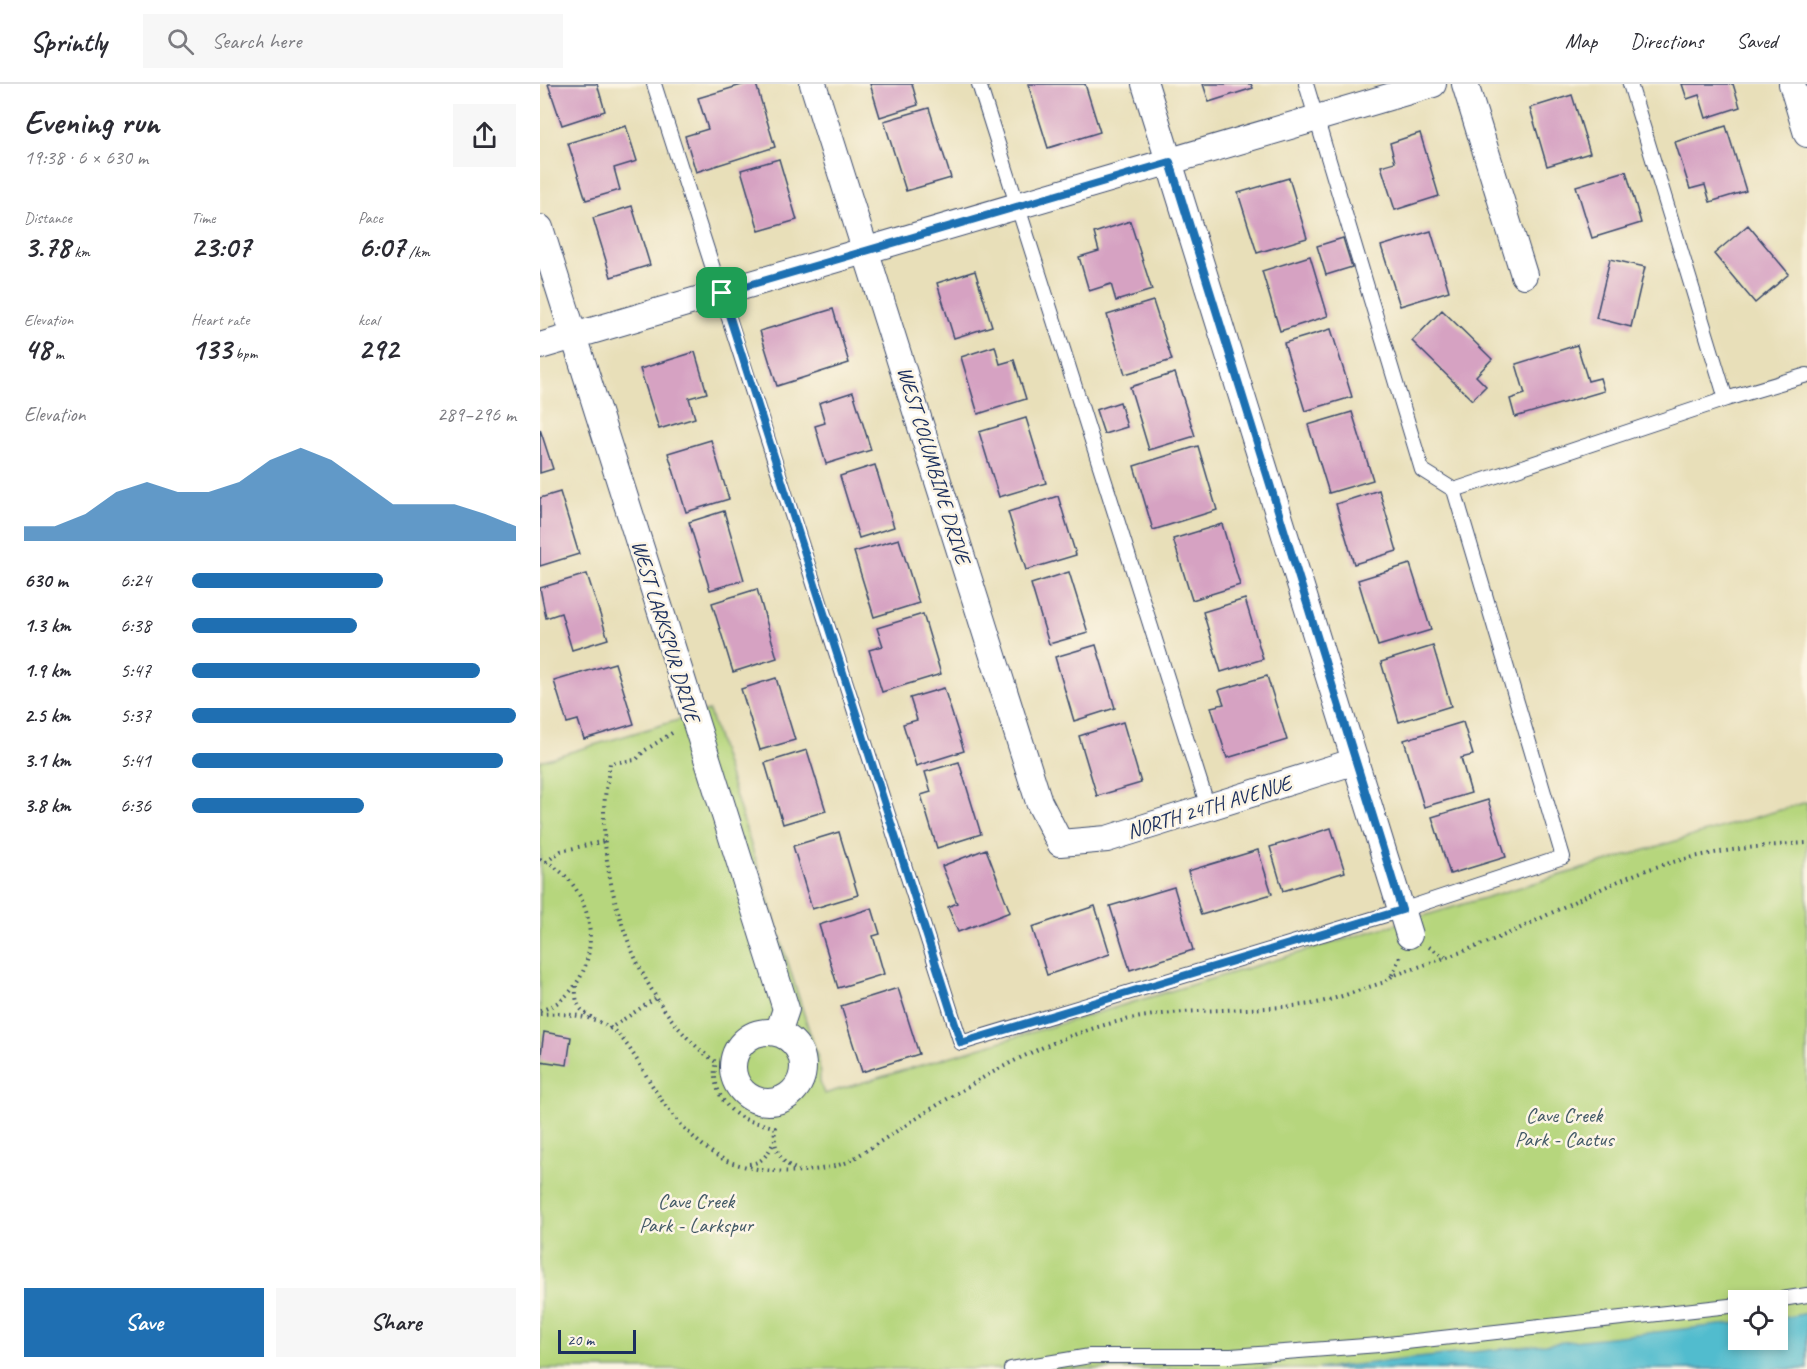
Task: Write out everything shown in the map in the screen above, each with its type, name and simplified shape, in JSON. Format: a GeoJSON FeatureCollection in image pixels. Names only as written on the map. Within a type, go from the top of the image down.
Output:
{"type":"FeatureCollection","features":[{"type":"Feature","properties":{"kind":"street","name":"WEST COLUMBINE DRIVE"},"geometry":{"type":"LineString","coordinates":[[813,84],[1039,802],[1059,843]]}},
{"type":"Feature","properties":{"kind":"street"},"geometry":{"type":"LineString","coordinates":[[1145,84],[1409,935]]}},
{"type":"Feature","properties":{"kind":"street"},"geometry":{"type":"LineString","coordinates":[[540,346],[867,252],[1432,84]]}},
{"type":"Feature","properties":{"kind":"street"},"geometry":{"type":"LineString","coordinates":[[1466,84],[1524,276]]}},
{"type":"Feature","properties":{"kind":"street"},"geometry":{"type":"LineString","coordinates":[[1792,84],[1807,134]]}},
{"type":"Feature","properties":{"kind":"street","name":"WEST LARKSPUR DRIVE"},"geometry":{"type":"LineString","coordinates":[[540,228],[576,336],[695,724],[786,1009],[778,1033]]}},
{"type":"Feature","properties":{"kind":"street","name":"NORTH 24TH AVENUE"},"geometry":{"type":"LineString","coordinates":[[1059,843],[1107,839],[1356,760]]}},
{"type":"Feature","properties":{"kind":"lane"},"geometry":{"type":"LineString","coordinates":[[654,84],[961,1043],[1402,910],[1563,857],[1454,490],[1422,470],[1306,84]]}},
{"type":"Feature","properties":{"kind":"lane"},"geometry":{"type":"LineString","coordinates":[[980,84],[1208,807]]}},
{"type":"Feature","properties":{"kind":"lane"},"geometry":{"type":"LineString","coordinates":[[1630,84],[1726,399]]}},
{"type":"Feature","properties":{"kind":"lane"},"geometry":{"type":"LineString","coordinates":[[1454,490],[1726,399],[1807,375]]}},
{"type":"Feature","properties":{"kind":"lane"},"geometry":{"type":"LineString","coordinates":[[1788,1298],[1807,1295]]}},
{"type":"Feature","properties":{"kind":"lane"},"geometry":{"type":"LineString","coordinates":[[1011,1369],[1090,1356],[1231,1356],[1379,1345],[1728,1306]]}},
{"type":"Feature","properties":{"kind":"path"},"geometry":{"type":"LineString","coordinates":[[695,724],[670,734],[644,751],[636,760],[610,763],[604,812],[605,840],[619,914],[656,998],[684,1034],[716,1062],[713,1073],[722,1099],[731,1109],[755,1123],[775,1128],[774,1143],[777,1154],[795,1170],[809,1171]]}},
{"type":"Feature","properties":{"kind":"path"},"geometry":{"type":"LineString","coordinates":[[546,862],[561,851],[605,840]]}},
{"type":"Feature","properties":{"kind":"path"},"geometry":{"type":"LineString","coordinates":[[576,982],[575,1001],[582,1012],[617,1034],[669,1111],[698,1140],[726,1160],[746,1165],[764,1169],[809,1171],[828,1169],[848,1162],[995,1070],[1050,1044],[1129,1019],[1211,1009],[1312,1004],[1385,982],[1392,976],[1512,932],[1572,900],[1642,872],[1697,856],[1756,846],[1807,843]]}},
{"type":"Feature","properties":{"kind":"path"},"geometry":{"type":"LineString","coordinates":[[540,860],[553,865],[575,886],[584,903],[591,932],[587,964],[576,982],[557,1005],[540,1013]]}},
{"type":"Feature","properties":{"kind":"path"},"geometry":{"type":"LineString","coordinates":[[609,1029],[656,998]]}},
{"type":"Feature","properties":{"kind":"path"},"geometry":{"type":"LineString","coordinates":[[540,1013],[558,1013],[599,1022]]}},
{"type":"Feature","properties":{"kind":"path"},"geometry":{"type":"LineString","coordinates":[[746,1165],[757,1163],[767,1155],[774,1143]]}},
{"type":"Feature","properties":{"kind":"green space","name":"Cave Creek Park - Cactus"},"geometry":{"type":"Polygon","coordinates":[[[709,711],[819,1062],[820,1082],[824,1094],[1807,802],[1807,1369],[540,1369],[540,761],[709,711]]]}},
{"type":"Feature","properties":{"kind":"water"},"geometry":{"type":"Polygon","coordinates":[[[1807,1313],[1807,1369],[1318,1369],[1728,1324],[1728,1350],[1788,1350],[1788,1317],[1807,1313]]]}},
{"type":"Feature","properties":{"kind":"building"},"geometry":{"type":"Polygon","coordinates":[[[548,84],[597,84],[605,111],[562,125],[548,84]]]}},
{"type":"Feature","properties":{"kind":"building"},"geometry":{"type":"Polygon","coordinates":[[[745,84],[756,84],[775,147],[696,172],[685,136],[708,129],[698,98],[745,84]]]}},
{"type":"Feature","properties":{"kind":"building"},"geometry":{"type":"Polygon","coordinates":[[[870,84],[912,84],[918,105],[880,117],[870,84]]]}},
{"type":"Feature","properties":{"kind":"building"},"geometry":{"type":"Polygon","coordinates":[[[1028,84],[1085,84],[1100,132],[1048,148],[1028,84]]]}},
{"type":"Feature","properties":{"kind":"building"},"geometry":{"type":"Polygon","coordinates":[[[1203,84],[1251,84],[1253,88],[1209,102],[1203,84]]]}},
{"type":"Feature","properties":{"kind":"building"},"geometry":{"type":"Polygon","coordinates":[[[1682,84],[1733,84],[1740,107],[1706,118],[1699,95],[1687,99],[1682,84]]]}},
{"type":"Feature","properties":{"kind":"building"},"geometry":{"type":"Polygon","coordinates":[[[1572,95],[1590,153],[1547,166],[1530,108],[1572,95]]]}},
{"type":"Feature","properties":{"kind":"building"},"geometry":{"type":"Polygon","coordinates":[[[929,108],[951,178],[906,191],[884,121],[929,108]]]}},
{"type":"Feature","properties":{"kind":"building"},"geometry":{"type":"Polygon","coordinates":[[[626,126],[637,161],[614,168],[620,190],[586,200],[568,143],[626,126]]]}},
{"type":"Feature","properties":{"kind":"building"},"geometry":{"type":"Polygon","coordinates":[[[1726,126],[1746,191],[1710,202],[1705,185],[1690,189],[1675,142],[1726,126]]]}},
{"type":"Feature","properties":{"kind":"building"},"geometry":{"type":"Polygon","coordinates":[[[1420,133],[1439,196],[1395,210],[1381,166],[1395,162],[1390,143],[1420,133]]]}},
{"type":"Feature","properties":{"kind":"building"},"geometry":{"type":"Polygon","coordinates":[[[779,159],[797,220],[759,231],[741,170],[779,159]]]}},
{"type":"Feature","properties":{"kind":"building"},"geometry":{"type":"Polygon","coordinates":[[[1626,171],[1641,223],[1592,238],[1576,186],[1626,171]]]}},
{"type":"Feature","properties":{"kind":"building"},"geometry":{"type":"Polygon","coordinates":[[[1289,178],[1307,238],[1257,253],[1238,193],[1289,178]]]}},
{"type":"Feature","properties":{"kind":"building"},"geometry":{"type":"Polygon","coordinates":[[[632,206],[650,265],[611,277],[593,218],[632,206]]]}},
{"type":"Feature","properties":{"kind":"building"},"geometry":{"type":"Polygon","coordinates":[[[1130,221],[1152,290],[1116,301],[1111,284],[1089,291],[1079,257],[1099,251],[1094,233],[1130,221]]]}},
{"type":"Feature","properties":{"kind":"building"},"geometry":{"type":"Polygon","coordinates":[[[1748,225],[1789,274],[1755,303],[1714,254],[1748,225]]]}},
{"type":"Feature","properties":{"kind":"building"},"geometry":{"type":"Polygon","coordinates":[[[1431,231],[1449,291],[1400,306],[1381,246],[1431,231]]]}},
{"type":"Feature","properties":{"kind":"building"},"geometry":{"type":"Polygon","coordinates":[[[1343,238],[1352,267],[1326,275],[1317,246],[1343,238]]]}},
{"type":"Feature","properties":{"kind":"building"},"geometry":{"type":"Polygon","coordinates":[[[1310,256],[1328,316],[1280,331],[1262,271],[1310,256]]]}},
{"type":"Feature","properties":{"kind":"building"},"geometry":{"type":"Polygon","coordinates":[[[1610,259],[1645,267],[1631,327],[1596,318],[1610,259]]]}},
{"type":"Feature","properties":{"kind":"building"},"geometry":{"type":"Polygon","coordinates":[[[975,271],[992,326],[954,338],[937,283],[975,271]]]}},
{"type":"Feature","properties":{"kind":"building"},"geometry":{"type":"Polygon","coordinates":[[[1153,301],[1172,360],[1125,374],[1107,315],[1153,301]]]}},
{"type":"Feature","properties":{"kind":"building"},"geometry":{"type":"Polygon","coordinates":[[[833,309],[849,363],[777,386],[760,331],[833,309]]]}},
{"type":"Feature","properties":{"kind":"building"},"geometry":{"type":"Polygon","coordinates":[[[1442,310],[1492,359],[1476,376],[1486,386],[1472,400],[1412,341],[1442,310]]]}},
{"type":"Feature","properties":{"kind":"building"},"geometry":{"type":"Polygon","coordinates":[[[1331,329],[1352,397],[1305,411],[1284,343],[1331,329]]]}},
{"type":"Feature","properties":{"kind":"building"},"geometry":{"type":"Polygon","coordinates":[[[1577,345],[1588,381],[1600,378],[1604,391],[1515,417],[1510,399],[1525,394],[1516,364],[1577,345]]]}},
{"type":"Feature","properties":{"kind":"building"},"geometry":{"type":"Polygon","coordinates":[[[995,346],[1000,364],[1014,360],[1026,399],[978,414],[961,357],[995,346]]]}},
{"type":"Feature","properties":{"kind":"building"},"geometry":{"type":"Polygon","coordinates":[[[695,352],[707,393],[689,398],[695,418],[659,429],[640,369],[695,352]]]}},
{"type":"Feature","properties":{"kind":"building"},"geometry":{"type":"Polygon","coordinates":[[[1175,373],[1195,436],[1149,450],[1130,387],[1175,373]]]}},
{"type":"Feature","properties":{"kind":"building"},"geometry":{"type":"Polygon","coordinates":[[[853,392],[871,450],[826,464],[815,426],[825,423],[819,403],[853,392]]]}},
{"type":"Feature","properties":{"kind":"building"},"geometry":{"type":"Polygon","coordinates":[[[1120,402],[1127,427],[1104,434],[1096,410],[1120,402]]]}},
{"type":"Feature","properties":{"kind":"building"},"geometry":{"type":"Polygon","coordinates":[[[1352,412],[1373,480],[1329,493],[1308,425],[1352,412]]]}},
{"type":"Feature","properties":{"kind":"building"},"geometry":{"type":"Polygon","coordinates":[[[1026,418],[1046,483],[999,497],[979,432],[1026,418]]]}},
{"type":"Feature","properties":{"kind":"building"},"geometry":{"type":"Polygon","coordinates":[[[540,429],[553,469],[540,473],[540,429]]]}},
{"type":"Feature","properties":{"kind":"building"},"geometry":{"type":"Polygon","coordinates":[[[711,440],[729,499],[686,512],[668,453],[711,440]]]}},
{"type":"Feature","properties":{"kind":"building"},"geometry":{"type":"Polygon","coordinates":[[[1198,446],[1217,510],[1153,530],[1134,466],[1198,446]]]}},
{"type":"Feature","properties":{"kind":"building"},"geometry":{"type":"Polygon","coordinates":[[[875,465],[894,527],[859,538],[840,476],[875,465]]]}},
{"type":"Feature","properties":{"kind":"building"},"geometry":{"type":"Polygon","coordinates":[[[1379,490],[1397,551],[1354,564],[1336,504],[1379,490]]]}},
{"type":"Feature","properties":{"kind":"building"},"geometry":{"type":"Polygon","coordinates":[[[560,492],[579,554],[540,566],[540,498],[560,492]]]}},
{"type":"Feature","properties":{"kind":"building"},"geometry":{"type":"Polygon","coordinates":[[[1058,496],[1076,555],[1026,570],[1008,512],[1058,496]]]}},
{"type":"Feature","properties":{"kind":"building"},"geometry":{"type":"Polygon","coordinates":[[[724,511],[744,580],[710,590],[689,522],[724,511]]]}},
{"type":"Feature","properties":{"kind":"building"},"geometry":{"type":"Polygon","coordinates":[[[1222,524],[1240,585],[1192,600],[1173,539],[1222,524]]]}},
{"type":"Feature","properties":{"kind":"building"},"geometry":{"type":"Polygon","coordinates":[[[899,539],[919,603],[874,617],[854,552],[899,539]]]}},
{"type":"Feature","properties":{"kind":"building"},"geometry":{"type":"Polygon","coordinates":[[[1410,564],[1431,630],[1378,646],[1358,580],[1410,564]]]}},
{"type":"Feature","properties":{"kind":"building"},"geometry":{"type":"Polygon","coordinates":[[[1069,572],[1088,633],[1049,644],[1031,584],[1069,572]]]}},
{"type":"Feature","properties":{"kind":"building"},"geometry":{"type":"Polygon","coordinates":[[[587,574],[608,639],[572,650],[561,613],[546,618],[540,588],[587,574]]]}},
{"type":"Feature","properties":{"kind":"building"},"geometry":{"type":"Polygon","coordinates":[[[757,589],[777,658],[733,672],[712,603],[757,589]]]}},
{"type":"Feature","properties":{"kind":"building"},"geometry":{"type":"Polygon","coordinates":[[[1245,599],[1263,659],[1221,672],[1203,612],[1245,599]]]}},
{"type":"Feature","properties":{"kind":"building"},"geometry":{"type":"Polygon","coordinates":[[[923,614],[941,674],[882,692],[869,650],[883,646],[877,628],[923,614]]]}},
{"type":"Feature","properties":{"kind":"building"},"geometry":{"type":"Polygon","coordinates":[[[1096,645],[1115,708],[1074,721],[1055,657],[1096,645]]]}},
{"type":"Feature","properties":{"kind":"building"},"geometry":{"type":"Polygon","coordinates":[[[1433,646],[1451,706],[1399,722],[1381,662],[1433,646]]]}},
{"type":"Feature","properties":{"kind":"building"},"geometry":{"type":"Polygon","coordinates":[[[615,663],[634,724],[584,739],[578,720],[567,723],[554,681],[615,663]]]}},
{"type":"Feature","properties":{"kind":"building"},"geometry":{"type":"Polygon","coordinates":[[[1267,676],[1287,740],[1227,758],[1211,707],[1224,704],[1219,690],[1267,676]]]}},
{"type":"Feature","properties":{"kind":"building"},"geometry":{"type":"Polygon","coordinates":[[[776,678],[795,740],[760,750],[741,689],[776,678]]]}},
{"type":"Feature","properties":{"kind":"building"},"geometry":{"type":"Polygon","coordinates":[[[944,688],[964,751],[916,766],[903,724],[917,720],[910,698],[944,688]]]}},
{"type":"Feature","properties":{"kind":"building"},"geometry":{"type":"Polygon","coordinates":[[[1123,722],[1141,783],[1097,796],[1079,736],[1123,722]]]}},
{"type":"Feature","properties":{"kind":"building"},"geometry":{"type":"Polygon","coordinates":[[[1463,722],[1473,755],[1461,758],[1471,793],[1424,807],[1404,740],[1463,722]]]}},
{"type":"Feature","properties":{"kind":"building"},"geometry":{"type":"Polygon","coordinates":[[[807,750],[826,811],[783,824],[765,763],[807,750]]]}},
{"type":"Feature","properties":{"kind":"building"},"geometry":{"type":"Polygon","coordinates":[[[959,762],[981,834],[937,848],[921,795],[931,792],[925,772],[959,762]]]}},
{"type":"Feature","properties":{"kind":"building"},"geometry":{"type":"Polygon","coordinates":[[[1488,800],[1506,857],[1450,874],[1432,817],[1488,800]]]}},
{"type":"Feature","properties":{"kind":"building"},"geometry":{"type":"Polygon","coordinates":[[[1331,828],[1345,872],[1283,891],[1270,847],[1331,828]]]}},
{"type":"Feature","properties":{"kind":"building"},"geometry":{"type":"Polygon","coordinates":[[[839,832],[858,895],[812,909],[793,846],[839,832]]]}},
{"type":"Feature","properties":{"kind":"building"},"geometry":{"type":"Polygon","coordinates":[[[986,849],[1010,912],[958,932],[948,907],[957,903],[942,866],[986,849]]]}},
{"type":"Feature","properties":{"kind":"building"},"geometry":{"type":"Polygon","coordinates":[[[1258,850],[1272,894],[1201,915],[1188,871],[1258,850]]]}},
{"type":"Feature","properties":{"kind":"building"},"geometry":{"type":"Polygon","coordinates":[[[1174,887],[1193,950],[1130,970],[1110,906],[1174,887]]]}},
{"type":"Feature","properties":{"kind":"building"},"geometry":{"type":"Polygon","coordinates":[[[1095,906],[1110,954],[1047,975],[1032,927],[1095,906]]]}},
{"type":"Feature","properties":{"kind":"building"},"geometry":{"type":"Polygon","coordinates":[[[872,908],[880,934],[873,936],[884,974],[838,988],[819,925],[872,908]]]}},
{"type":"Feature","properties":{"kind":"building"},"geometry":{"type":"Polygon","coordinates":[[[898,988],[919,1054],[862,1072],[841,1006],[898,988]]]}},
{"type":"Feature","properties":{"kind":"building"},"geometry":{"type":"Polygon","coordinates":[[[544,1032],[571,1037],[567,1065],[540,1061],[544,1032]]]}},
{"type":"Feature","properties":{"kind":"route"},"geometry":{"type":"LineString","coordinates":[[1170,162],[1402,910],[961,1043],[722,293],[1170,162]]}},
{"type":"Feature","properties":{"kind":"park label","name":"Cave Creek Park - Larkspur"},"geometry":{"type":"Point","coordinates":[696,1213]}}]}
